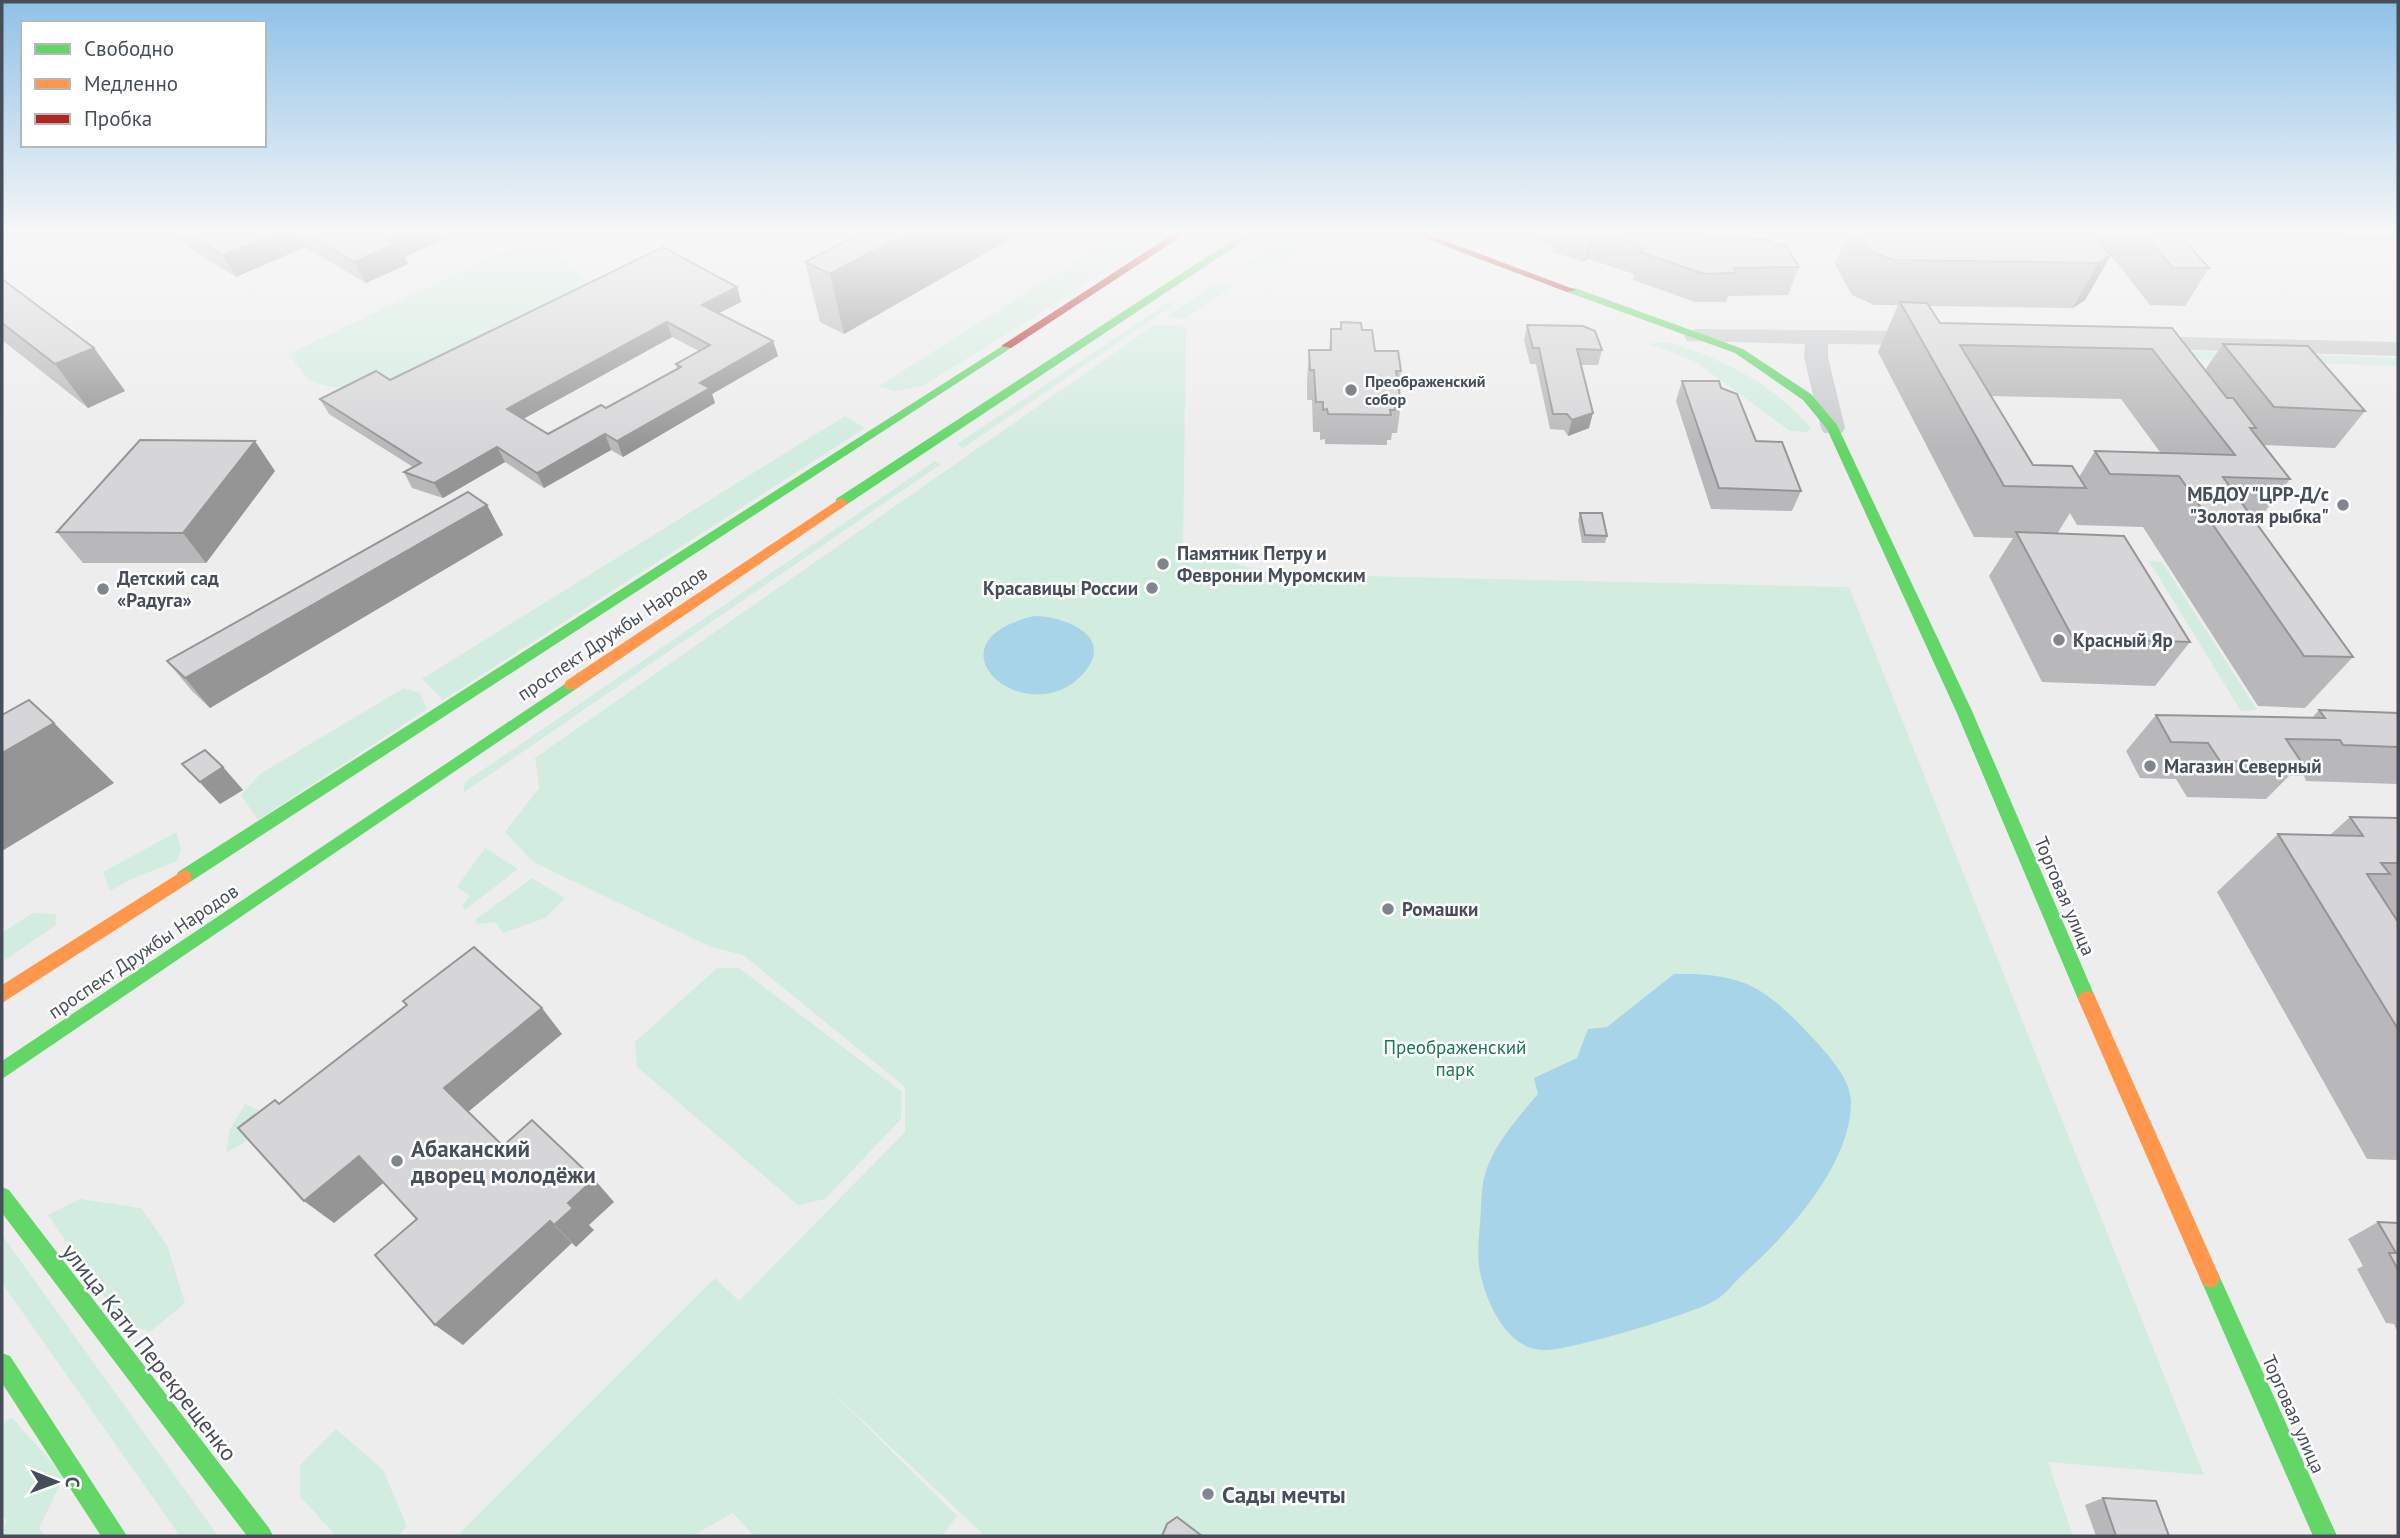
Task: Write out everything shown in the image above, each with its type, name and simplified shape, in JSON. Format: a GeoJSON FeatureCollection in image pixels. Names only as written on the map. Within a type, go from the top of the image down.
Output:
{"type":"FeatureCollection","features":[{"type":"Feature","properties":{"kind":"main road","name":"проспект Дружбы Народов"},"geometry":{"type":"LineString","coordinates":[[2,995],[1069,306]]}},
{"type":"Feature","properties":{"kind":"main road","name":"проспект Дружбы Народов"},"geometry":{"type":"LineString","coordinates":[[2,1071],[921,447],[1138,306]]}},
{"type":"Feature","properties":{"kind":"main road"},"geometry":{"type":"LineString","coordinates":[[1613,306],[1695,336]]}},
{"type":"Feature","properties":{"kind":"main road","name":"Торговая улица"},"geometry":{"type":"LineString","coordinates":[[1748,344],[1807,397],[1833,428],[1964,711],[2066,950],[2325,1536]]}},
{"type":"Feature","properties":{"kind":"main road","name":"улица Кати Перекрещенко"},"geometry":{"type":"LineString","coordinates":[[2,1197],[261,1536]]}},
{"type":"Feature","properties":{"kind":"main road"},"geometry":{"type":"LineString","coordinates":[[2,1364],[115,1536]]}},
{"type":"Feature","properties":{"kind":"street"},"geometry":{"type":"LineString","coordinates":[[1695,336],[1748,344],[1817,338],[1950,338]]}},
{"type":"Feature","properties":{"kind":"street"},"geometry":{"type":"LineString","coordinates":[[1817,338],[1816,357],[1833,428]]}},
{"type":"Feature","properties":{"kind":"street"},"geometry":{"type":"LineString","coordinates":[[2125,342],[2398,349]]}},
{"type":"Feature","properties":{"kind":"green space"},"geometry":{"type":"Polygon","coordinates":[[[389,306],[544,306],[453,354],[414,371],[376,383],[342,387],[314,382],[289,354],[389,306]]]}},
{"type":"Feature","properties":{"kind":"green space"},"geometry":{"type":"Polygon","coordinates":[[[1006,306],[1051,306],[923,386],[894,391],[879,386],[1006,306]]]}},
{"type":"Feature","properties":{"kind":"green space"},"geometry":{"type":"Polygon","coordinates":[[[1164,306],[1172,306],[963,448],[957,444],[1164,306]]]}},
{"type":"Feature","properties":{"kind":"green space"},"geometry":{"type":"Polygon","coordinates":[[[1183,306],[1204,306],[1187,318],[1167,316],[1183,306]]]}},
{"type":"Feature","properties":{"kind":"green space","name":"Преображенский парк"},"geometry":{"type":"Polygon","coordinates":[[[1154,325],[1186,326],[1183,551],[1275,574],[1849,587],[2204,1475],[2048,1462],[2073,1536],[985,1536],[823,1383],[957,1516],[942,1536],[754,1536],[733,1513],[692,1536],[457,1536],[715,1278],[739,1301],[905,1132],[905,1087],[743,955],[711,947],[533,862],[505,832],[539,788],[535,758],[1154,325]]]}},
{"type":"Feature","properties":{"kind":"green space"},"geometry":{"type":"Polygon","coordinates":[[[1669,342],[1729,365],[1746,375],[1780,398],[1811,428],[1807,432],[1790,431],[1696,362],[1649,344],[1669,342]]]}},
{"type":"Feature","properties":{"kind":"green space"},"geometry":{"type":"Polygon","coordinates":[[[2187,351],[2398,358],[2398,366],[2193,359],[2187,351]]]}},
{"type":"Feature","properties":{"kind":"green space"},"geometry":{"type":"Polygon","coordinates":[[[845,416],[865,428],[443,700],[422,679],[845,416]]]}},
{"type":"Feature","properties":{"kind":"green space"},"geometry":{"type":"Polygon","coordinates":[[[935,461],[941,464],[463,793],[465,782],[935,461]]]}},
{"type":"Feature","properties":{"kind":"green space"},"geometry":{"type":"Polygon","coordinates":[[[2149,561],[2162,562],[2257,710],[2241,711],[2149,561]]]}},
{"type":"Feature","properties":{"kind":"green space"},"geometry":{"type":"Polygon","coordinates":[[[404,688],[420,693],[427,709],[258,820],[241,795],[260,774],[404,688]]]}},
{"type":"Feature","properties":{"kind":"green space"},"geometry":{"type":"Polygon","coordinates":[[[177,832],[181,850],[177,861],[131,879],[110,891],[103,872],[177,832]]]}},
{"type":"Feature","properties":{"kind":"green space"},"geometry":{"type":"Polygon","coordinates":[[[485,848],[518,869],[465,910],[462,906],[470,896],[457,887],[485,848]]]}},
{"type":"Feature","properties":{"kind":"green space"},"geometry":{"type":"Polygon","coordinates":[[[532,878],[565,898],[545,918],[503,933],[495,922],[477,924],[475,920],[532,878]]]}},
{"type":"Feature","properties":{"kind":"green space"},"geometry":{"type":"Polygon","coordinates":[[[33,913],[56,914],[56,925],[2,962],[2,933],[33,913]]]}},
{"type":"Feature","properties":{"kind":"green space"},"geometry":{"type":"Polygon","coordinates":[[[717,968],[739,968],[902,1092],[901,1119],[825,1199],[798,1205],[637,1067],[635,1042],[717,968]]]}},
{"type":"Feature","properties":{"kind":"green space"},"geometry":{"type":"Polygon","coordinates":[[[245,1104],[260,1111],[250,1139],[226,1153],[230,1129],[245,1104]]]}},
{"type":"Feature","properties":{"kind":"green space"},"geometry":{"type":"Polygon","coordinates":[[[80,1199],[141,1208],[167,1245],[185,1303],[151,1331],[125,1327],[48,1215],[80,1199]]]}},
{"type":"Feature","properties":{"kind":"green space"},"geometry":{"type":"Polygon","coordinates":[[[2,1235],[218,1536],[180,1536],[2,1283],[2,1235]]]}},
{"type":"Feature","properties":{"kind":"green space"},"geometry":{"type":"Polygon","coordinates":[[[12,1418],[64,1476],[39,1528],[45,1536],[2,1536],[7,1520],[2,1516],[2,1422],[12,1418]]]}},
{"type":"Feature","properties":{"kind":"green space"},"geometry":{"type":"Polygon","coordinates":[[[336,1429],[383,1470],[407,1526],[398,1536],[336,1536],[300,1496],[300,1465],[336,1429]]]}},
{"type":"Feature","properties":{"kind":"water"},"geometry":{"type":"Polygon","coordinates":[[[1034,616],[1072,624],[1083,631],[1094,649],[1092,661],[1083,674],[1060,690],[1036,694],[1013,690],[995,678],[985,662],[986,645],[1001,629],[1034,616]]]}},
{"type":"Feature","properties":{"kind":"water"},"geometry":{"type":"Polygon","coordinates":[[[1674,974],[1716,976],[1748,985],[1776,1003],[1813,1039],[1835,1064],[1850,1093],[1848,1126],[1840,1151],[1828,1175],[1796,1220],[1718,1299],[1681,1314],[1601,1339],[1555,1349],[1530,1347],[1519,1342],[1501,1323],[1481,1277],[1478,1245],[1486,1170],[1505,1135],[1538,1094],[1534,1078],[1577,1058],[1588,1029],[1607,1027],[1674,974]]]}},
{"type":"Feature","properties":{"kind":"building"},"geometry":{"type":"Polygon","coordinates":[[[2,306],[38,306],[94,348],[55,364],[2,323],[2,306]]]}},
{"type":"Feature","properties":{"kind":"building"},"geometry":{"type":"Polygon","coordinates":[[[542,306],[704,306],[773,341],[700,383],[710,388],[617,441],[605,434],[537,473],[497,447],[434,483],[404,472],[421,463],[320,399],[376,371],[390,380],[542,306]],[[667,322],[507,409],[548,434],[601,405],[606,408],[681,367],[676,364],[710,345],[667,322]]]}},
{"type":"Feature","properties":{"kind":"building"},"geometry":{"type":"Polygon","coordinates":[[[1902,306],[1929,306],[1940,323],[2172,328],[2227,398],[2233,398],[2256,428],[2250,428],[2290,479],[2223,477],[2353,657],[2304,656],[2179,476],[2110,474],[2095,451],[2235,455],[2152,349],[1960,345],[2033,465],[2072,466],[2086,488],[2004,486],[1902,306]]]}},
{"type":"Feature","properties":{"kind":"building"},"geometry":{"type":"Polygon","coordinates":[[[1341,322],[1361,323],[1362,330],[1372,330],[1375,351],[1398,351],[1401,371],[1396,371],[1401,403],[1394,403],[1395,410],[1390,410],[1391,415],[1328,414],[1327,409],[1323,410],[1323,402],[1316,402],[1314,370],[1310,370],[1309,350],[1331,350],[1331,329],[1341,329],[1341,322]]]}},
{"type":"Feature","properties":{"kind":"building"},"geometry":{"type":"Polygon","coordinates":[[[1527,325],[1583,326],[1595,331],[1602,350],[1577,349],[1593,413],[1572,420],[1567,414],[1553,414],[1539,348],[1533,348],[1527,325]]]}},
{"type":"Feature","properties":{"kind":"building"},"geometry":{"type":"Polygon","coordinates":[[[2223,344],[2308,346],[2365,411],[2274,407],[2223,344]]]}},
{"type":"Feature","properties":{"kind":"building"},"geometry":{"type":"Polygon","coordinates":[[[1682,381],[1719,381],[1721,388],[1737,394],[1756,441],[1782,442],[1801,491],[1719,488],[1682,381]]]}},
{"type":"Feature","properties":{"kind":"building"},"geometry":{"type":"Polygon","coordinates":[[[140,440],[255,441],[183,533],[57,532],[140,440]]]}},
{"type":"Feature","properties":{"kind":"building"},"geometry":{"type":"Polygon","coordinates":[[[468,492],[487,505],[185,678],[167,661],[468,492]]]}},
{"type":"Feature","properties":{"kind":"building"},"geometry":{"type":"Polygon","coordinates":[[[1580,513],[1602,513],[1607,536],[1585,535],[1580,513]]]}},
{"type":"Feature","properties":{"kind":"building"},"geometry":{"type":"Polygon","coordinates":[[[2016,532],[2124,536],[2190,642],[2073,638],[2016,532]]]}},
{"type":"Feature","properties":{"kind":"building"},"geometry":{"type":"Polygon","coordinates":[[[29,700],[54,723],[2,753],[2,715],[29,700]]]}},
{"type":"Feature","properties":{"kind":"building"},"geometry":{"type":"Polygon","coordinates":[[[2319,710],[2398,713],[2398,747],[2343,745],[2340,740],[2286,739],[2302,763],[2220,761],[2208,743],[2171,742],[2156,715],[2325,718],[2319,710]]]}},
{"type":"Feature","properties":{"kind":"building"},"geometry":{"type":"Polygon","coordinates":[[[205,750],[223,767],[200,782],[182,764],[205,750]]]}},
{"type":"Feature","properties":{"kind":"building"},"geometry":{"type":"Polygon","coordinates":[[[2350,817],[2398,818],[2398,863],[2381,863],[2390,874],[2367,874],[2398,922],[2398,1029],[2278,834],[2363,836],[2350,817]]]}},
{"type":"Feature","properties":{"kind":"building","name":"Абаканский дворец молодёжи"},"geometry":{"type":"Polygon","coordinates":[[[474,947],[542,1008],[444,1088],[503,1146],[532,1120],[594,1179],[568,1203],[573,1208],[554,1225],[550,1221],[435,1325],[375,1255],[417,1219],[359,1156],[304,1201],[238,1128],[275,1100],[279,1104],[407,1005],[403,1001],[474,947]]]}},
{"type":"Feature","properties":{"kind":"building"},"geometry":{"type":"Polygon","coordinates":[[[2378,1222],[2398,1223],[2398,1270],[2389,1253],[2396,1253],[2378,1222]]]}},
{"type":"Feature","properties":{"kind":"building"},"geometry":{"type":"Polygon","coordinates":[[[2103,1498],[2156,1501],[2169,1536],[2116,1536],[2103,1498]]]}},
{"type":"Feature","properties":{"kind":"building"},"geometry":{"type":"Polygon","coordinates":[[[1177,1517],[1202,1536],[1162,1536],[1167,1524],[1177,1517]]]}},
{"type":"Feature","properties":{"kind":"traffic: fast"},"geometry":{"type":"LineString","coordinates":[[841,502],[1140,306]]}},
{"type":"Feature","properties":{"kind":"traffic: fast"},"geometry":{"type":"LineString","coordinates":[[1614,306],[1739,351],[1807,397],[1833,428],[1964,711],[2087,999]]}},
{"type":"Feature","properties":{"kind":"traffic: fast"},"geometry":{"type":"LineString","coordinates":[[184,877],[1007,346]]}},
{"type":"Feature","properties":{"kind":"traffic: fast"},"geometry":{"type":"LineString","coordinates":[[2,1071],[571,685]]}},
{"type":"Feature","properties":{"kind":"traffic: fast"},"geometry":{"type":"LineString","coordinates":[[2,1197],[261,1536]]}},
{"type":"Feature","properties":{"kind":"traffic: fast"},"geometry":{"type":"LineString","coordinates":[[2210,1278],[2325,1536]]}},
{"type":"Feature","properties":{"kind":"traffic: fast"},"geometry":{"type":"LineString","coordinates":[[2,1364],[115,1536]]}},
{"type":"Feature","properties":{"kind":"traffic: slow"},"geometry":{"type":"LineString","coordinates":[[571,685],[841,502]]}},
{"type":"Feature","properties":{"kind":"traffic: slow"},"geometry":{"type":"LineString","coordinates":[[2,995],[184,877]]}},
{"type":"Feature","properties":{"kind":"traffic: slow"},"geometry":{"type":"LineString","coordinates":[[2087,999],[2210,1278]]}},
{"type":"Feature","properties":{"kind":"traffic: jam"},"geometry":{"type":"LineString","coordinates":[[1007,346],[1069,306]]}},
{"type":"Feature","properties":{"kind":"place","name":"Преображенский собор"},"geometry":{"type":"Point","coordinates":[1351,390]}},
{"type":"Feature","properties":{"kind":"place","name":"МБДОУ \"ЦРР-Д/с \"Золотая рыбка\""},"geometry":{"type":"Point","coordinates":[2343,505]}},
{"type":"Feature","properties":{"kind":"place","name":"Памятник Петру и Февронии Муромским"},"geometry":{"type":"Point","coordinates":[1163,564]}},
{"type":"Feature","properties":{"kind":"place","name":"Красавицы России"},"geometry":{"type":"Point","coordinates":[1152,588]}},
{"type":"Feature","properties":{"kind":"place","name":"Детский сад «Радуга»"},"geometry":{"type":"Point","coordinates":[103,589]}},
{"type":"Feature","properties":{"kind":"place","name":"Красный Яр"},"geometry":{"type":"Point","coordinates":[2059,640]}},
{"type":"Feature","properties":{"kind":"place","name":"Магазин Северный"},"geometry":{"type":"Point","coordinates":[2150,766]}},
{"type":"Feature","properties":{"kind":"place","name":"Ромашки"},"geometry":{"type":"Point","coordinates":[1388,909]}},
{"type":"Feature","properties":{"kind":"place","name":"Абаканский дворец молодёжи"},"geometry":{"type":"Point","coordinates":[397,1161]}},
{"type":"Feature","properties":{"kind":"place","name":"Сады мечты"},"geometry":{"type":"Point","coordinates":[1208,1494]}}]}
